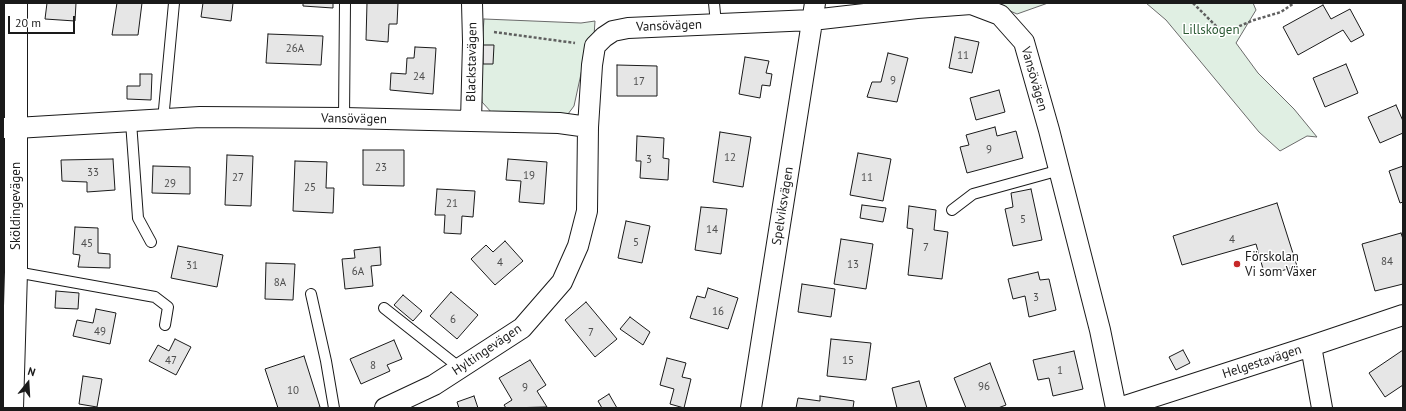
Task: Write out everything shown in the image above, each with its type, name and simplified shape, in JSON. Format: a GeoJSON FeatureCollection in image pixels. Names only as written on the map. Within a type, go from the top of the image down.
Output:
{"type":"FeatureCollection","features":[{"type":"Feature","properties":{"kind":"street","name":"Sköldingevägen"},"geometry":{"type":"LineString","coordinates":[[9,405],[9,314],[16,272],[9,128],[16,3]]}},
{"type":"Feature","properties":{"kind":"street","name":"Blackstavägen"},"geometry":{"type":"LineString","coordinates":[[471,121],[473,28],[472,3]]}},
{"type":"Feature","properties":{"kind":"street","name":"Vansövägen"},"geometry":{"type":"LineString","coordinates":[[595,46],[604,36],[613,31],[628,28],[716,24],[813,11],[917,8],[971,4],[1000,15],[1024,42],[1060,170],[1100,330],[1116,408]]}},
{"type":"Feature","properties":{"kind":"street","name":"Spelviksvägen"},"geometry":{"type":"LineString","coordinates":[[751,408],[813,11]]}},
{"type":"Feature","properties":{"kind":"street"},"geometry":{"type":"LineString","coordinates":[[588,127],[592,65],[595,46]]}},
{"type":"Feature","properties":{"kind":"street","name":"Vansövägen"},"geometry":{"type":"LineString","coordinates":[[9,128],[200,117],[344,118],[559,123],[588,127]]}},
{"type":"Feature","properties":{"kind":"street","name":"Hyltingevägen"},"geometry":{"type":"LineString","coordinates":[[385,408],[434,385],[522,328],[562,282],[578,246],[588,211],[588,127]]}},
{"type":"Feature","properties":{"kind":"street","name":"Helgestavägen"},"geometry":{"type":"LineString","coordinates":[[1119,408],[1403,315]]}},
{"type":"Feature","properties":{"kind":"street"},"geometry":{"type":"LineString","coordinates":[[1311,346],[1322,408]]}},
{"type":"Feature","properties":{"kind":"lane"},"geometry":{"type":"LineString","coordinates":[[164,120],[174,3]]}},
{"type":"Feature","properties":{"kind":"lane"},"geometry":{"type":"LineString","coordinates":[[344,118],[345,3]]}},
{"type":"Feature","properties":{"kind":"lane"},"geometry":{"type":"LineString","coordinates":[[714,3],[716,24]]}},
{"type":"Feature","properties":{"kind":"lane"},"geometry":{"type":"LineString","coordinates":[[131,122],[138,218],[151,242]]}},
{"type":"Feature","properties":{"kind":"lane"},"geometry":{"type":"LineString","coordinates":[[952,210],[974,194],[1060,170]]}},
{"type":"Feature","properties":{"kind":"lane"},"geometry":{"type":"LineString","coordinates":[[16,272],[155,297],[168,307],[165,325]]}},
{"type":"Feature","properties":{"kind":"lane"},"geometry":{"type":"LineString","coordinates":[[311,294],[326,361],[334,408]]}},
{"type":"Feature","properties":{"kind":"lane"},"geometry":{"type":"LineString","coordinates":[[384,308],[460,368]]}},
{"type":"Feature","properties":{"kind":"path"},"geometry":{"type":"LineString","coordinates":[[1193,3],[1223,33],[1254,20],[1282,12],[1294,3]]}},
{"type":"Feature","properties":{"kind":"path"},"geometry":{"type":"LineString","coordinates":[[473,28],[595,46]]}},
{"type":"Feature","properties":{"kind":"green space"},"geometry":{"type":"Polygon","coordinates":[[[992,3],[1048,3],[1017,14],[992,3]]]}},
{"type":"Feature","properties":{"kind":"green space","name":"Lillskogen"},"geometry":{"type":"Polygon","coordinates":[[[1146,3],[1253,3],[1256,10],[1236,43],[1258,73],[1294,109],[1317,137],[1307,136],[1280,151],[1259,132],[1166,20],[1146,3]]]}},
{"type":"Feature","properties":{"kind":"green space"},"geometry":{"type":"Polygon","coordinates":[[[484,19],[581,23],[595,21],[594,36],[584,60],[574,106],[568,114],[493,114],[482,102],[480,74],[484,19]]]}},
{"type":"Feature","properties":{"kind":"building"},"geometry":{"type":"Polygon","coordinates":[[[47,3],[76,3],[75,21],[45,19],[47,3]]]}},
{"type":"Feature","properties":{"kind":"building"},"geometry":{"type":"Polygon","coordinates":[[[117,3],[142,3],[138,35],[112,35],[117,3]]]}},
{"type":"Feature","properties":{"kind":"building"},"geometry":{"type":"Polygon","coordinates":[[[203,3],[233,3],[231,21],[201,17],[203,3]]]}},
{"type":"Feature","properties":{"kind":"building"},"geometry":{"type":"Polygon","coordinates":[[[303,3],[333,3],[333,8],[303,6],[303,3]]]}},
{"type":"Feature","properties":{"kind":"building"},"geometry":{"type":"Polygon","coordinates":[[[367,3],[398,3],[397,24],[389,24],[388,42],[366,40],[367,3]]]}},
{"type":"Feature","properties":{"kind":"building"},"geometry":{"type":"Polygon","coordinates":[[[1323,5],[1331,19],[1350,9],[1364,35],[1351,42],[1343,30],[1298,55],[1283,27],[1323,5]]]}},
{"type":"Feature","properties":{"kind":"building"},"geometry":{"type":"Polygon","coordinates":[[[268,34],[323,36],[321,65],[266,63],[268,34]]]}},
{"type":"Feature","properties":{"kind":"building"},"geometry":{"type":"Polygon","coordinates":[[[955,37],[979,42],[972,73],[949,68],[955,37]]]}},
{"type":"Feature","properties":{"kind":"building"},"geometry":{"type":"Polygon","coordinates":[[[483,45],[494,45],[493,64],[483,64],[483,45]]]}},
{"type":"Feature","properties":{"kind":"building"},"geometry":{"type":"Polygon","coordinates":[[[415,47],[436,48],[433,94],[390,90],[391,73],[406,74],[407,58],[414,58],[415,47]]]}},
{"type":"Feature","properties":{"kind":"building"},"geometry":{"type":"Polygon","coordinates":[[[888,53],[908,58],[897,102],[867,97],[872,82],[881,82],[888,53]]]}},
{"type":"Feature","properties":{"kind":"building"},"geometry":{"type":"Polygon","coordinates":[[[745,57],[769,61],[766,73],[772,74],[770,86],[762,85],[760,98],[739,94],[745,57]]]}},
{"type":"Feature","properties":{"kind":"building"},"geometry":{"type":"Polygon","coordinates":[[[1346,64],[1358,93],[1325,107],[1313,78],[1346,64]]]}},
{"type":"Feature","properties":{"kind":"building"},"geometry":{"type":"Polygon","coordinates":[[[617,65],[657,66],[657,96],[617,96],[617,65]]]}},
{"type":"Feature","properties":{"kind":"building"},"geometry":{"type":"Polygon","coordinates":[[[140,74],[152,74],[151,100],[127,99],[127,86],[140,86],[140,74]]]}},
{"type":"Feature","properties":{"kind":"building"},"geometry":{"type":"Polygon","coordinates":[[[999,90],[1005,112],[976,120],[970,98],[999,90]]]}},
{"type":"Feature","properties":{"kind":"building"},"geometry":{"type":"Polygon","coordinates":[[[1396,105],[1403,121],[1403,133],[1380,143],[1368,117],[1396,105]]]}},
{"type":"Feature","properties":{"kind":"building"},"geometry":{"type":"Polygon","coordinates":[[[995,127],[997,136],[1016,131],[1023,158],[967,173],[960,147],[969,145],[966,135],[995,127]]]}},
{"type":"Feature","properties":{"kind":"building"},"geometry":{"type":"Polygon","coordinates":[[[720,132],[751,137],[743,187],[713,182],[720,132]]]}},
{"type":"Feature","properties":{"kind":"building"},"geometry":{"type":"Polygon","coordinates":[[[637,136],[664,138],[663,158],[669,159],[668,180],[640,178],[641,161],[636,161],[637,136]]]}},
{"type":"Feature","properties":{"kind":"building"},"geometry":{"type":"Polygon","coordinates":[[[363,150],[404,150],[404,186],[363,185],[363,150]]]}},
{"type":"Feature","properties":{"kind":"building"},"geometry":{"type":"Polygon","coordinates":[[[858,153],[891,159],[883,201],[850,195],[858,153]]]}},
{"type":"Feature","properties":{"kind":"building"},"geometry":{"type":"Polygon","coordinates":[[[227,155],[253,156],[251,206],[225,205],[227,155]]]}},
{"type":"Feature","properties":{"kind":"building"},"geometry":{"type":"Polygon","coordinates":[[[113,159],[115,190],[87,192],[87,182],[62,181],[61,160],[113,159]]]}},
{"type":"Feature","properties":{"kind":"building"},"geometry":{"type":"Polygon","coordinates":[[[508,159],[547,162],[544,204],[519,202],[521,181],[506,180],[508,159]]]}},
{"type":"Feature","properties":{"kind":"building"},"geometry":{"type":"Polygon","coordinates":[[[295,161],[327,162],[326,188],[334,188],[333,213],[293,211],[295,161]]]}},
{"type":"Feature","properties":{"kind":"building"},"geometry":{"type":"Polygon","coordinates":[[[153,166],[190,167],[190,194],[152,193],[153,166]]]}},
{"type":"Feature","properties":{"kind":"building"},"geometry":{"type":"Polygon","coordinates":[[[1403,166],[1403,202],[1400,203],[1389,171],[1403,166]]]}},
{"type":"Feature","properties":{"kind":"building"},"geometry":{"type":"Polygon","coordinates":[[[437,189],[475,191],[473,217],[462,216],[461,234],[444,233],[445,215],[435,215],[437,189]]]}},
{"type":"Feature","properties":{"kind":"building"},"geometry":{"type":"Polygon","coordinates":[[[1031,189],[1042,240],[1013,246],[1005,209],[1013,207],[1011,193],[1031,189]]]}},
{"type":"Feature","properties":{"kind":"building"},"geometry":{"type":"Polygon","coordinates":[[[1277,203],[1297,266],[1265,276],[1256,244],[1182,265],[1173,236],[1277,203]]]}},
{"type":"Feature","properties":{"kind":"building"},"geometry":{"type":"Polygon","coordinates":[[[862,205],[886,208],[883,222],[860,218],[862,205]]]}},
{"type":"Feature","properties":{"kind":"building"},"geometry":{"type":"Polygon","coordinates":[[[909,206],[936,210],[934,230],[948,232],[942,279],[908,275],[913,229],[907,228],[909,206]]]}},
{"type":"Feature","properties":{"kind":"building"},"geometry":{"type":"Polygon","coordinates":[[[701,207],[727,209],[721,254],[695,250],[701,207]]]}},
{"type":"Feature","properties":{"kind":"building"},"geometry":{"type":"Polygon","coordinates":[[[626,221],[650,226],[642,263],[618,258],[626,221]]]}},
{"type":"Feature","properties":{"kind":"building"},"geometry":{"type":"Polygon","coordinates":[[[75,227],[98,228],[98,253],[110,254],[110,268],[78,267],[80,255],[73,254],[75,227]]]}},
{"type":"Feature","properties":{"kind":"building"},"geometry":{"type":"Polygon","coordinates":[[[1401,233],[1403,239],[1403,284],[1375,291],[1362,244],[1401,233]]]}},
{"type":"Feature","properties":{"kind":"building"},"geometry":{"type":"Polygon","coordinates":[[[841,239],[873,244],[866,289],[834,284],[841,239]]]}},
{"type":"Feature","properties":{"kind":"building"},"geometry":{"type":"Polygon","coordinates":[[[505,241],[523,261],[495,285],[471,259],[486,245],[493,252],[505,241]]]}},
{"type":"Feature","properties":{"kind":"building"},"geometry":{"type":"Polygon","coordinates":[[[178,246],[223,255],[217,287],[171,278],[178,246]]]}},
{"type":"Feature","properties":{"kind":"building"},"geometry":{"type":"Polygon","coordinates":[[[380,247],[381,265],[371,266],[373,286],[345,289],[342,259],[355,258],[354,250],[380,247]]]}},
{"type":"Feature","properties":{"kind":"building"},"geometry":{"type":"Polygon","coordinates":[[[266,263],[295,264],[293,300],[265,299],[266,263]]]}},
{"type":"Feature","properties":{"kind":"building"},"geometry":{"type":"Polygon","coordinates":[[[1038,272],[1040,280],[1049,279],[1056,310],[1029,317],[1025,296],[1013,299],[1008,279],[1038,272]]]}},
{"type":"Feature","properties":{"kind":"building"},"geometry":{"type":"Polygon","coordinates":[[[802,284],[835,289],[831,317],[798,312],[802,284]]]}},
{"type":"Feature","properties":{"kind":"building"},"geometry":{"type":"Polygon","coordinates":[[[708,288],[738,298],[728,329],[690,318],[697,296],[705,298],[708,288]]]}},
{"type":"Feature","properties":{"kind":"building"},"geometry":{"type":"Polygon","coordinates":[[[56,291],[79,293],[78,309],[55,308],[56,291]]]}},
{"type":"Feature","properties":{"kind":"building"},"geometry":{"type":"Polygon","coordinates":[[[451,292],[478,315],[457,339],[430,316],[451,292]]]}},
{"type":"Feature","properties":{"kind":"building"},"geometry":{"type":"Polygon","coordinates":[[[403,295],[422,311],[413,321],[394,305],[403,295]]]}},
{"type":"Feature","properties":{"kind":"building"},"geometry":{"type":"Polygon","coordinates":[[[586,302],[617,339],[595,357],[565,320],[586,302]]]}},
{"type":"Feature","properties":{"kind":"building"},"geometry":{"type":"Polygon","coordinates":[[[96,309],[116,313],[110,344],[73,336],[77,320],[93,323],[96,309]]]}},
{"type":"Feature","properties":{"kind":"building"},"geometry":{"type":"Polygon","coordinates":[[[630,317],[650,332],[643,345],[620,329],[630,317]]]}},
{"type":"Feature","properties":{"kind":"building"},"geometry":{"type":"Polygon","coordinates":[[[175,339],[191,347],[176,375],[149,361],[158,345],[169,351],[175,339]]]}},
{"type":"Feature","properties":{"kind":"building"},"geometry":{"type":"Polygon","coordinates":[[[831,339],[871,343],[866,380],[827,376],[831,339]]]}},
{"type":"Feature","properties":{"kind":"building"},"geometry":{"type":"Polygon","coordinates":[[[394,340],[402,359],[387,365],[390,371],[361,384],[350,359],[394,340]]]}},
{"type":"Feature","properties":{"kind":"building"},"geometry":{"type":"Polygon","coordinates":[[[1183,350],[1190,363],[1176,370],[1169,357],[1183,350]]]}},
{"type":"Feature","properties":{"kind":"building"},"geometry":{"type":"Polygon","coordinates":[[[1403,350],[1403,385],[1385,397],[1369,373],[1403,350]]]}},
{"type":"Feature","properties":{"kind":"building"},"geometry":{"type":"Polygon","coordinates":[[[1074,351],[1083,389],[1053,396],[1049,378],[1038,380],[1033,360],[1074,351]]]}},
{"type":"Feature","properties":{"kind":"building"},"geometry":{"type":"Polygon","coordinates":[[[304,356],[320,407],[278,408],[265,369],[304,356]]]}},
{"type":"Feature","properties":{"kind":"building"},"geometry":{"type":"Polygon","coordinates":[[[667,358],[686,363],[682,377],[691,379],[684,408],[670,404],[674,389],[660,385],[667,358]]]}},
{"type":"Feature","properties":{"kind":"building"},"geometry":{"type":"Polygon","coordinates":[[[530,360],[546,385],[537,391],[547,407],[506,408],[504,405],[512,400],[499,378],[530,360]]]}},
{"type":"Feature","properties":{"kind":"building"},"geometry":{"type":"Polygon","coordinates":[[[990,363],[1006,405],[998,408],[966,408],[954,378],[990,363]]]}},
{"type":"Feature","properties":{"kind":"building"},"geometry":{"type":"Polygon","coordinates":[[[83,376],[102,379],[97,407],[79,404],[83,376]]]}},
{"type":"Feature","properties":{"kind":"building"},"geometry":{"type":"Polygon","coordinates":[[[919,381],[927,408],[897,408],[892,388],[919,381]]]}},
{"type":"Feature","properties":{"kind":"building"},"geometry":{"type":"Polygon","coordinates":[[[609,394],[617,408],[602,408],[598,401],[609,394]]]}},
{"type":"Feature","properties":{"kind":"building"},"geometry":{"type":"Polygon","coordinates":[[[474,396],[478,408],[459,408],[457,402],[474,396]]]}},
{"type":"Feature","properties":{"kind":"building"},"geometry":{"type":"Polygon","coordinates":[[[820,396],[854,401],[853,408],[796,408],[798,398],[820,401],[820,396]]]}},
{"type":"Feature","properties":{"kind":"place","name":"Förskolan Vi som Växer"},"geometry":{"type":"Point","coordinates":[1237,264]}}]}
